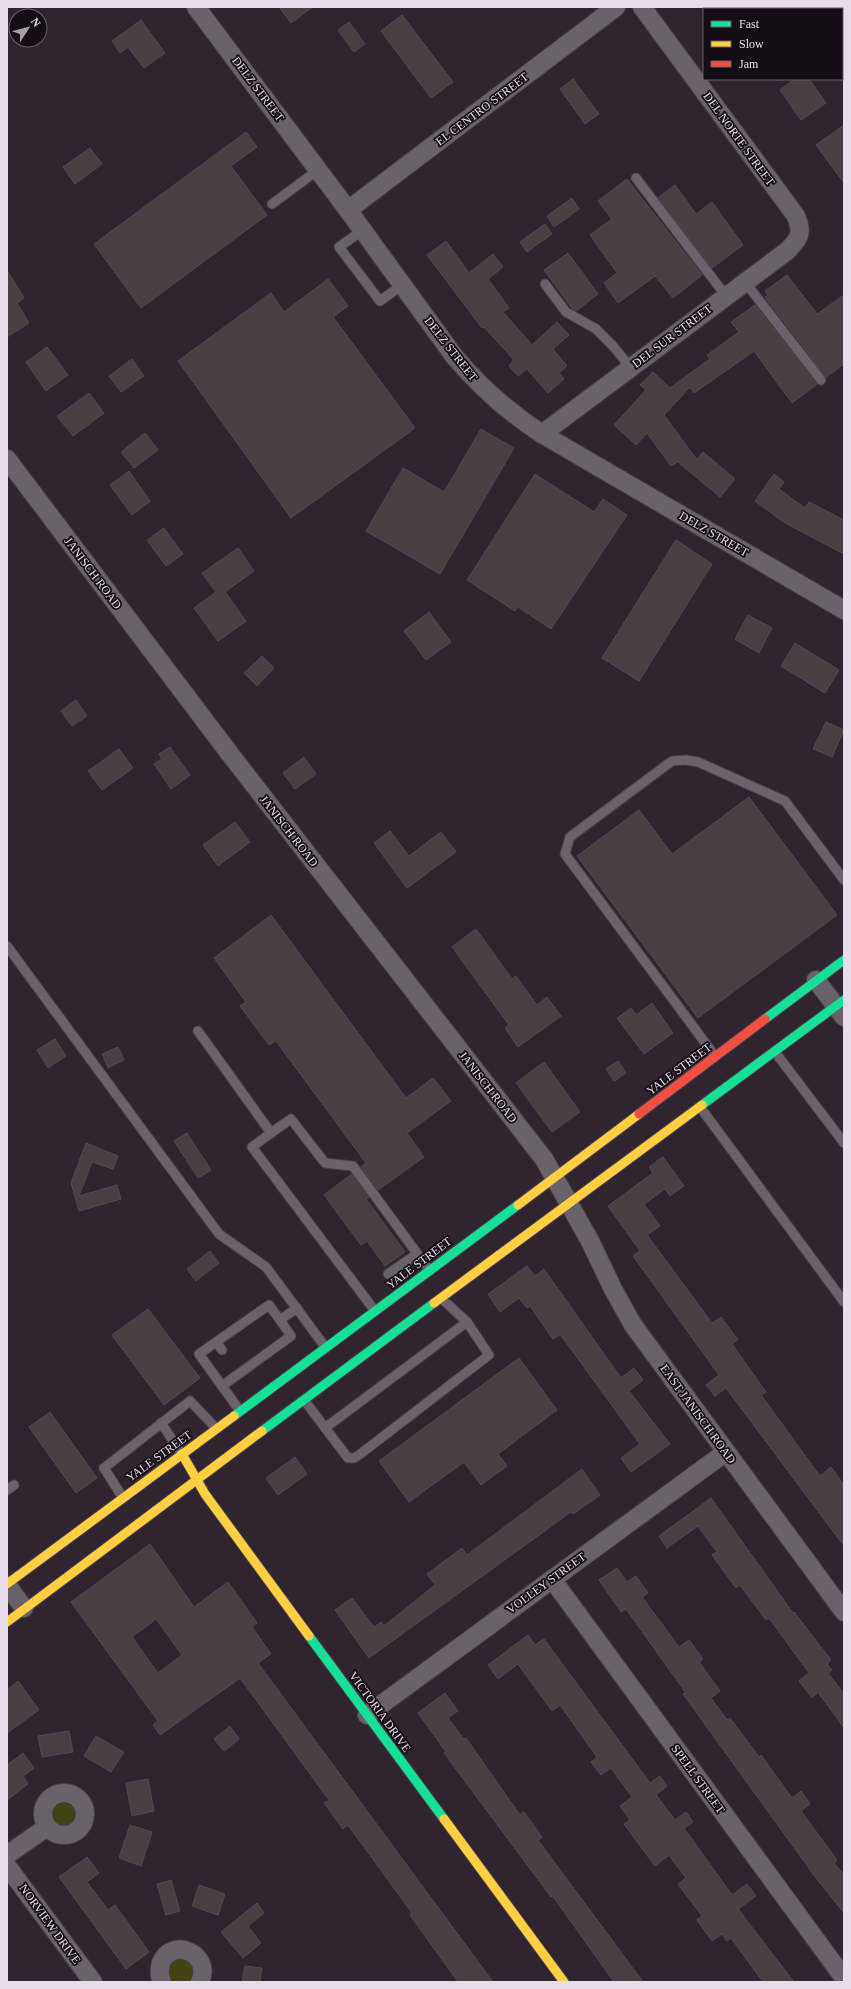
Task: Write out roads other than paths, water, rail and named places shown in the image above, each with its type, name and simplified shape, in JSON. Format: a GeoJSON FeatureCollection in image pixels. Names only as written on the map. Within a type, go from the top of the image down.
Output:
{"type":"FeatureCollection","features":[{"type":"Feature","properties":{"kind":"main road","name":"YALE STREET"},"geometry":{"type":"LineString","coordinates":[[7,1584],[216,1428],[328,1350],[374,1311],[844,960]]}},
{"type":"Feature","properties":{"kind":"main road"},"geometry":{"type":"LineString","coordinates":[[7,1622],[198,1481],[304,1400],[340,1368],[441,1298],[775,1052],[841,1008]]}},
{"type":"Feature","properties":{"kind":"main road","name":"VICTORIA DRIVE"},"geometry":{"type":"LineString","coordinates":[[182,1454],[205,1494],[564,1982]]}},
{"type":"Feature","properties":{"kind":"street","name":"DELZ STREET"},"geometry":{"type":"LineString","coordinates":[[196,7],[363,230],[454,356],[472,378],[498,402],[542,434],[844,610]]}},
{"type":"Feature","properties":{"kind":"street","name":"EL CENTRO STREET"},"geometry":{"type":"LineString","coordinates":[[348,210],[616,7]]}},
{"type":"Feature","properties":{"kind":"street","name":"DEL NORTE STREET"},"geometry":{"type":"LineString","coordinates":[[642,7],[796,216],[800,226],[800,235]]}},
{"type":"Feature","properties":{"kind":"street","name":"DEL SUR STREET"},"geometry":{"type":"LineString","coordinates":[[542,434],[787,250],[800,235]]}},
{"type":"Feature","properties":{"kind":"street","name":"JANISCH ROAD"},"geometry":{"type":"LineString","coordinates":[[7,458],[235,760],[544,1159],[569,1204]]}},
{"type":"Feature","properties":{"kind":"street"},"geometry":{"type":"LineString","coordinates":[[816,980],[841,1008]]}},
{"type":"Feature","properties":{"kind":"street","name":"EAST JANISCH ROAD"},"geometry":{"type":"LineString","coordinates":[[569,1204],[590,1241],[613,1289],[633,1325],[844,1612]]}},
{"type":"Feature","properties":{"kind":"street","name":"VOLLEY STREET"},"geometry":{"type":"LineString","coordinates":[[367,1715],[726,1452]]}},
{"type":"Feature","properties":{"kind":"street","name":"SPELL STREET"},"geometry":{"type":"LineString","coordinates":[[552,1579],[844,1978]]}},
{"type":"Feature","properties":{"kind":"street"},"geometry":{"type":"LineString","coordinates":[[7,1584],[24,1608]]}},
{"type":"Feature","properties":{"kind":"street"},"geometry":{"type":"LineString","coordinates":[[7,1855],[47,1827]]}},
{"type":"Feature","properties":{"kind":"street","name":"NORVIEW DRIVE"},"geometry":{"type":"LineString","coordinates":[[7,1866],[93,1982]]}},
{"type":"Feature","properties":{"kind":"street"},"geometry":{"type":"LineString","coordinates":[[162,1982],[160,1973],[163,1960],[167,1955],[180,1950],[193,1953],[198,1958],[203,1971],[200,1982]]}},
{"type":"Feature","properties":{"kind":"lane"},"geometry":{"type":"LineString","coordinates":[[272,204],[318,170]]}},
{"type":"Feature","properties":{"kind":"lane"},"geometry":{"type":"LineString","coordinates":[[636,178],[726,296]]}},
{"type":"Feature","properties":{"kind":"lane"},"geometry":{"type":"LineString","coordinates":[[363,230],[339,247],[380,301],[402,285]]}},
{"type":"Feature","properties":{"kind":"lane"},"geometry":{"type":"LineString","coordinates":[[745,282],[821,380]]}},
{"type":"Feature","properties":{"kind":"lane"},"geometry":{"type":"LineString","coordinates":[[545,284],[566,312],[596,329],[613,346],[631,368]]}},
{"type":"Feature","properties":{"kind":"lane"},"geometry":{"type":"LineString","coordinates":[[716,1056],[565,854],[570,837],[672,761],[686,760],[698,762],[785,801],[844,880]]}},
{"type":"Feature","properties":{"kind":"lane"},"geometry":{"type":"LineString","coordinates":[[7,946],[219,1234],[266,1267],[328,1350]]}},
{"type":"Feature","properties":{"kind":"lane"},"geometry":{"type":"LineString","coordinates":[[198,1031],[271,1133]]}},
{"type":"Feature","properties":{"kind":"lane"},"geometry":{"type":"LineString","coordinates":[[775,1052],[844,1144]]}},
{"type":"Feature","properties":{"kind":"lane"},"geometry":{"type":"LineString","coordinates":[[700,1107],[844,1302]]}},
{"type":"Feature","properties":{"kind":"lane"},"geometry":{"type":"LineString","coordinates":[[374,1311],[252,1147],[271,1133],[291,1119],[325,1163],[353,1166],[430,1270]]}},
{"type":"Feature","properties":{"kind":"lane"},"geometry":{"type":"LineString","coordinates":[[388,1274],[417,1254]]}},
{"type":"Feature","properties":{"kind":"lane"},"geometry":{"type":"LineString","coordinates":[[304,1400],[348,1458],[354,1458],[359,1455],[489,1355],[467,1322],[441,1298]]}},
{"type":"Feature","properties":{"kind":"lane"},"geometry":{"type":"LineString","coordinates":[[222,1386],[291,1336],[269,1306],[254,1321],[236,1334],[216,1342],[199,1354],[222,1386],[240,1411]]}},
{"type":"Feature","properties":{"kind":"lane"},"geometry":{"type":"LineString","coordinates":[[280,1320],[297,1308]]}},
{"type":"Feature","properties":{"kind":"lane"},"geometry":{"type":"LineString","coordinates":[[325,1428],[467,1322]]}},
{"type":"Feature","properties":{"kind":"lane"},"geometry":{"type":"LineString","coordinates":[[268,1341],[273,1348]]}},
{"type":"Feature","properties":{"kind":"lane"},"geometry":{"type":"LineString","coordinates":[[216,1342],[222,1350]]}},
{"type":"Feature","properties":{"kind":"lane"},"geometry":{"type":"LineString","coordinates":[[250,1353],[256,1361]]}},
{"type":"Feature","properties":{"kind":"lane"},"geometry":{"type":"LineString","coordinates":[[232,1366],[238,1374]]}},
{"type":"Feature","properties":{"kind":"lane"},"geometry":{"type":"LineString","coordinates":[[123,1498],[104,1468],[190,1401],[216,1428]]}},
{"type":"Feature","properties":{"kind":"lane"},"geometry":{"type":"LineString","coordinates":[[161,1423],[182,1454]]}}]}
